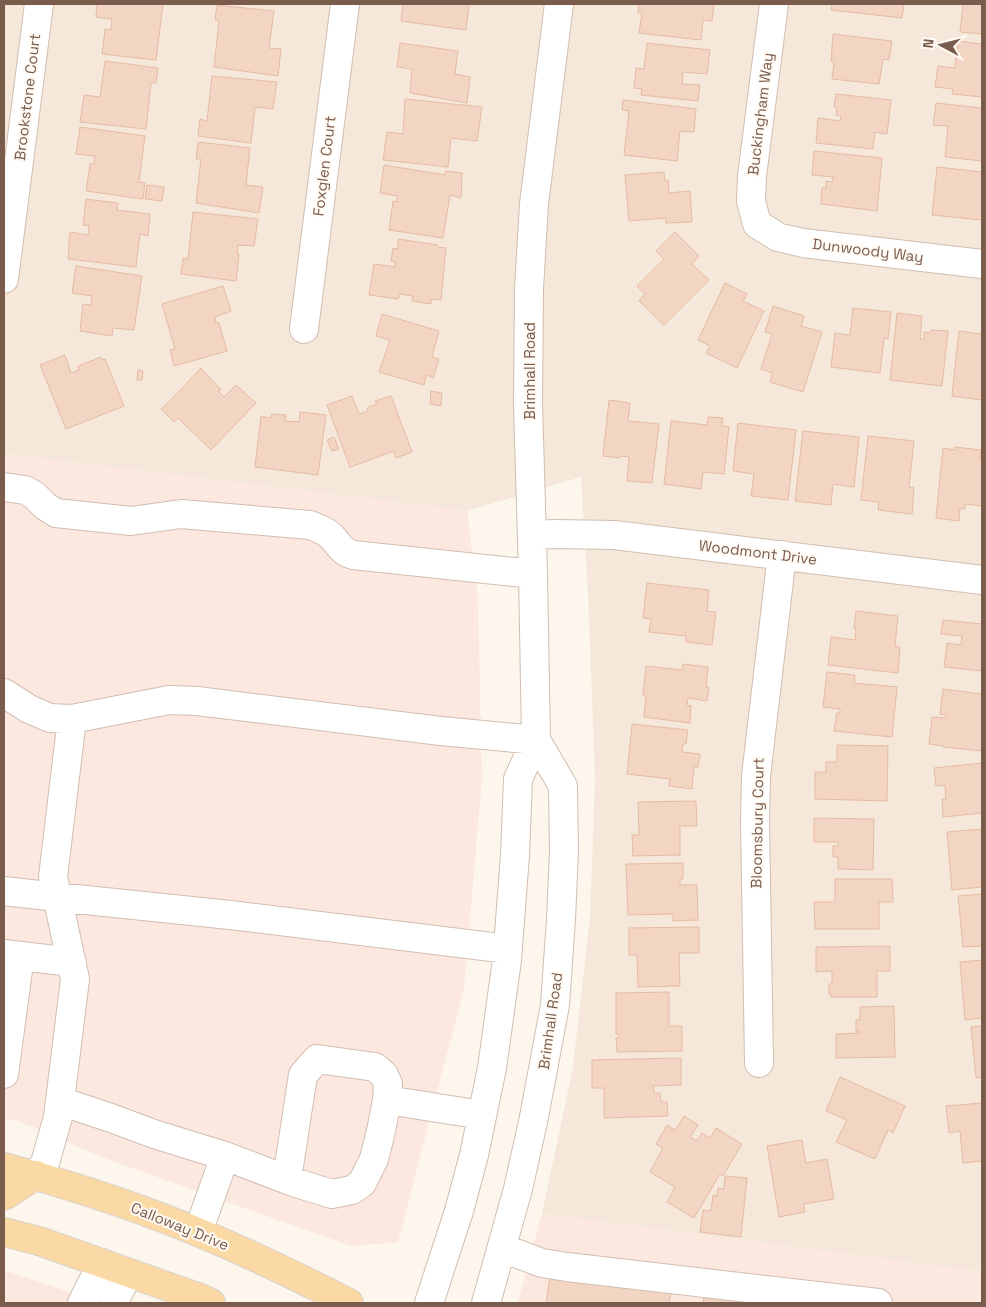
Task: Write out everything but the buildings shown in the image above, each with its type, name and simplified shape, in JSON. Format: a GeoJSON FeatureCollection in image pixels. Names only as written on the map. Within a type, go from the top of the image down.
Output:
{"type":"FeatureCollection","features":[{"type":"Feature","properties":{"kind":"main road","name":"Calloway Drive"},"geometry":{"type":"LineString","coordinates":[[4,1167],[36,1175],[132,1206],[198,1232],[290,1273],[349,1303]]}},
{"type":"Feature","properties":{"kind":"main road"},"geometry":{"type":"LineString","coordinates":[[4,1196],[36,1175]]}},
{"type":"Feature","properties":{"kind":"main road"},"geometry":{"type":"LineString","coordinates":[[4,1232],[38,1241],[212,1303]]}},
{"type":"Feature","properties":{"kind":"street","name":"Brookstone Court"},"geometry":{"type":"LineString","coordinates":[[4,279],[38,4]]}},
{"type":"Feature","properties":{"kind":"street","name":"Foxglen Court"},"geometry":{"type":"LineString","coordinates":[[304,329],[345,4]]}},
{"type":"Feature","properties":{"kind":"street","name":"Brimhall Road"},"geometry":{"type":"LineString","coordinates":[[429,1303],[459,1211],[474,1156],[492,1068],[508,949],[515,856],[518,779],[536,740],[528,403],[528,289],[534,204],[559,4]]}},
{"type":"Feature","properties":{"kind":"street","name":"Buckingham Way"},"geometry":{"type":"LineString","coordinates":[[757,224],[751,201],[752,176],[774,4]]}},
{"type":"Feature","properties":{"kind":"street","name":"Dunwoody Way"},"geometry":{"type":"LineString","coordinates":[[757,224],[778,237],[803,243],[982,264]]}},
{"type":"Feature","properties":{"kind":"street"},"geometry":{"type":"LineString","coordinates":[[4,487],[25,490],[56,513],[131,521],[181,514],[310,525],[323,530],[331,536],[344,552],[353,555],[533,574]]}},
{"type":"Feature","properties":{"kind":"street","name":"Woodmont Drive"},"geometry":{"type":"LineString","coordinates":[[532,535],[614,535],[982,580]]}},
{"type":"Feature","properties":{"kind":"street","name":"Bloomsbury Court"},"geometry":{"type":"LineString","coordinates":[[759,1063],[756,776],[782,555]]}},
{"type":"Feature","properties":{"kind":"street"},"geometry":{"type":"LineString","coordinates":[[4,693],[29,709],[50,718],[72,719],[170,700],[197,701],[441,731],[536,740]]}},
{"type":"Feature","properties":{"kind":"street"},"geometry":{"type":"LineString","coordinates":[[36,1175],[45,1163],[58,1117],[75,979],[53,877],[72,719]]}},
{"type":"Feature","properties":{"kind":"street","name":"Brimhall Road"},"geometry":{"type":"LineString","coordinates":[[486,1303],[520,1180],[533,1122],[553,1015],[562,919],[563,786],[536,740]]}},
{"type":"Feature","properties":{"kind":"street"},"geometry":{"type":"LineString","coordinates":[[4,891],[230,915],[508,949]]}},
{"type":"Feature","properties":{"kind":"street"},"geometry":{"type":"LineString","coordinates":[[4,1074],[12,955],[72,962]]}},
{"type":"Feature","properties":{"kind":"street"},"geometry":{"type":"LineString","coordinates":[[60,1101],[224,1156],[287,1179],[332,1194],[352,1190],[362,1183],[374,1159],[387,1100],[388,1084],[384,1075],[375,1067],[316,1059],[303,1075],[287,1179]]}},
{"type":"Feature","properties":{"kind":"street"},"geometry":{"type":"LineString","coordinates":[[387,1100],[482,1115]]}},
{"type":"Feature","properties":{"kind":"street"},"geometry":{"type":"LineString","coordinates":[[198,1232],[224,1156]]}},
{"type":"Feature","properties":{"kind":"street"},"geometry":{"type":"LineString","coordinates":[[502,1248],[542,1263],[567,1267],[878,1303]]}},
{"type":"Feature","properties":{"kind":"street"},"geometry":{"type":"LineString","coordinates":[[82,1303],[102,1263]]}},
{"type":"Feature","properties":{"kind":"street"},"geometry":{"type":"LineString","coordinates":[[113,1303],[129,1273]]}},
{"type":"Feature","properties":{"kind":"shaded area"},"geometry":{"type":"Polygon","coordinates":[[[4,4],[982,4],[982,1272],[542,1214],[573,1067],[590,917],[595,778],[588,594],[581,477],[467,511],[4,454],[4,4]]]}},
{"type":"Feature","properties":{"kind":"shaded area"},"geometry":{"type":"Polygon","coordinates":[[[4,454],[467,511],[478,598],[482,779],[464,988],[398,1242],[351,1246],[104,1158],[16,1120],[4,1119],[4,454]]]}},
{"type":"Feature","properties":{"kind":"shaded area"},"geometry":{"type":"Polygon","coordinates":[[[542,1214],[982,1272],[982,1303],[517,1303],[535,1246],[533,1246],[542,1214]]]}},
{"type":"Feature","properties":{"kind":"shaded area"},"geometry":{"type":"Polygon","coordinates":[[[4,1270],[70,1292],[98,1303],[4,1303],[4,1270]]]}}]}
